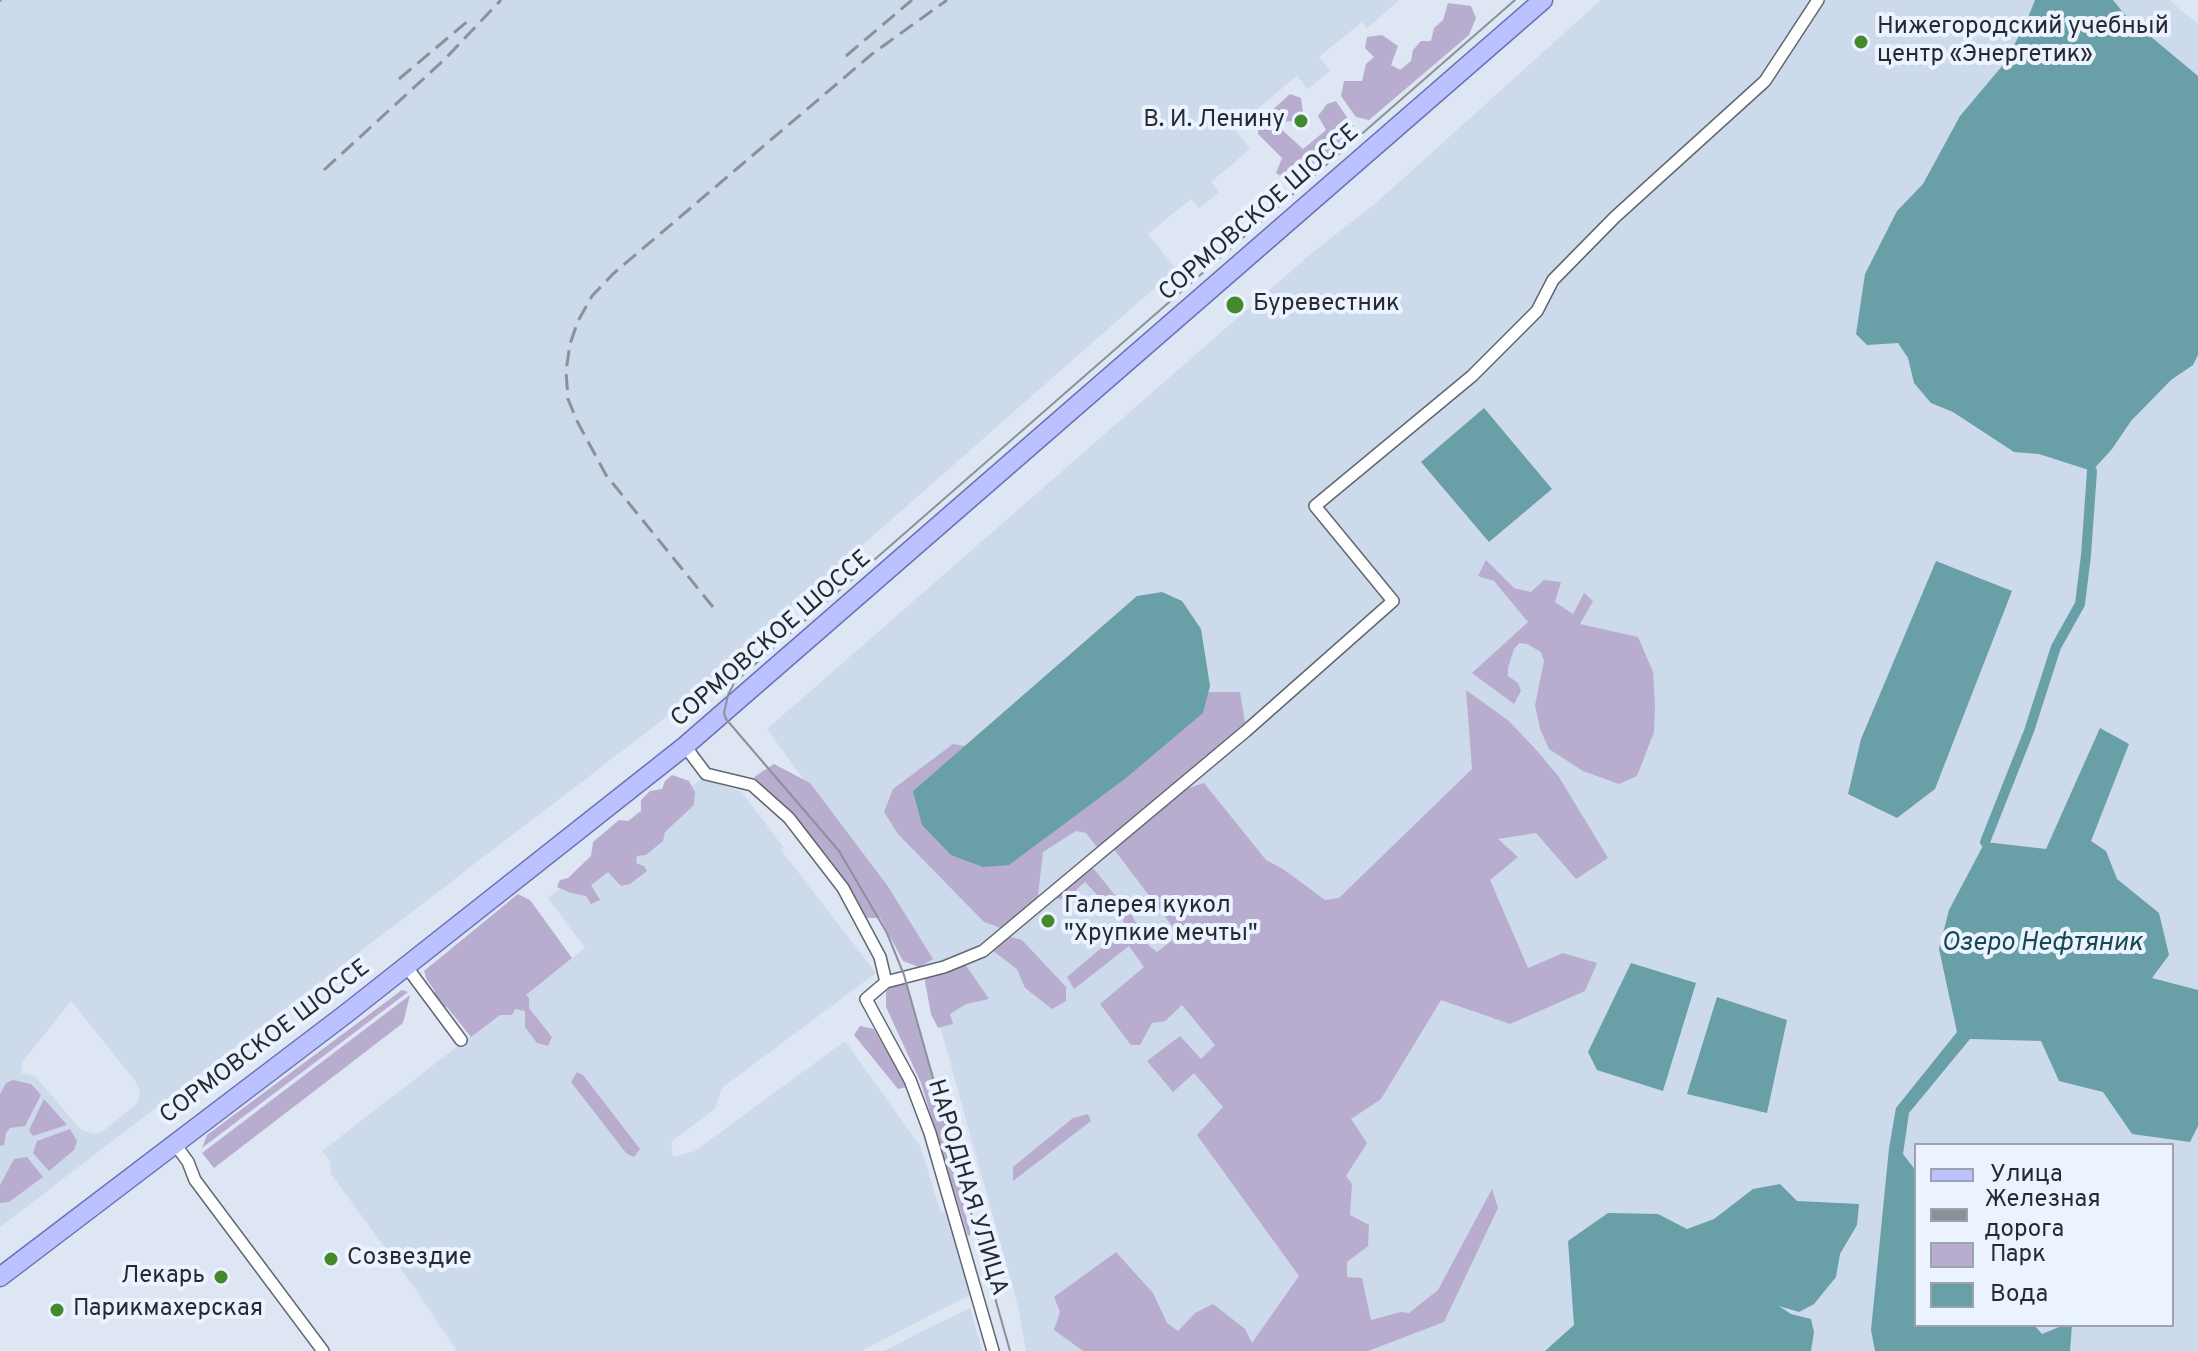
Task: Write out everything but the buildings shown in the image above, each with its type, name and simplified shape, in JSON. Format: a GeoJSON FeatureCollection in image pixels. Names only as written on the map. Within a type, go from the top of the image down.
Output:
{"type":"FeatureCollection","features":[{"type":"Feature","properties":{"kind":"main road","name":"СОРМОВСКОЕ ШОССЕ"},"geometry":{"type":"LineString","coordinates":[[0,1277],[406,966],[685,746],[1543,0]]}},
{"type":"Feature","properties":{"kind":"street"},"geometry":{"type":"LineString","coordinates":[[685,746],[706,774],[752,785],[789,818],[843,888],[880,957],[886,982],[944,967],[983,951],[1246,731],[1393,601],[1315,506],[1472,376],[1537,311],[1553,280],[1615,217],[1765,81],[1818,0]]}},
{"type":"Feature","properties":{"kind":"street"},"geometry":{"type":"LineString","coordinates":[[406,966],[461,1040]]}},
{"type":"Feature","properties":{"kind":"street","name":"НАРОДНАЯ УЛИЦА"},"geometry":{"type":"LineString","coordinates":[[886,982],[866,999],[910,1080],[930,1133],[993,1351]]}},
{"type":"Feature","properties":{"kind":"street"},"geometry":{"type":"LineString","coordinates":[[175,1144],[188,1162],[195,1180],[323,1351]]}},
{"type":"Feature","properties":{"kind":"shaded area"},"geometry":{"type":"Polygon","coordinates":[[[0,0],[1399,0],[1367,28],[1362,22],[1319,57],[1330,71],[1308,89],[1297,76],[1234,128],[1250,149],[1211,182],[1219,192],[1199,208],[1191,199],[1148,234],[1176,269],[692,695],[0,1227],[0,0]],[[71,1001],[23,1061],[21,1073],[35,1076],[81,1130],[95,1134],[102,1132],[137,1104],[140,1092],[136,1082],[71,1001]]]}},
{"type":"Feature","properties":{"kind":"shaded area"},"geometry":{"type":"Polygon","coordinates":[[[1601,0],[2169,0],[2198,24],[2198,1351],[1026,1351],[1018,1306],[913,929],[767,729],[1312,253],[1376,203],[1601,0]]]}},
{"type":"Feature","properties":{"kind":"shaded area"},"geometry":{"type":"Polygon","coordinates":[[[701,779],[741,791],[784,848],[781,850],[876,973],[722,1088],[715,1109],[671,1142],[673,1157],[695,1151],[845,1041],[920,1146],[941,1213],[947,1212],[970,1295],[861,1351],[457,1351],[331,1174],[330,1161],[322,1151],[585,948],[548,898],[701,779]]]}},
{"type":"Feature","properties":{"kind":"shaded area"},"geometry":{"type":"Polygon","coordinates":[[[970,1308],[982,1351],[884,1351],[921,1332],[970,1308]]]}},
{"type":"Feature","properties":{"kind":"green space"},"geometry":{"type":"Polygon","coordinates":[[[1448,3],[1471,6],[1476,18],[1469,35],[1369,120],[1356,117],[1341,96],[1344,81],[1362,81],[1366,64],[1374,57],[1365,48],[1367,37],[1382,35],[1398,46],[1391,65],[1400,70],[1411,61],[1413,50],[1421,41],[1431,41],[1434,28],[1443,20],[1448,3]]]}},
{"type":"Feature","properties":{"kind":"green space"},"geometry":{"type":"Polygon","coordinates":[[[1290,94],[1301,98],[1303,112],[1294,122],[1287,121],[1280,128],[1303,149],[1326,130],[1318,116],[1327,104],[1336,101],[1353,126],[1349,140],[1325,163],[1317,161],[1296,179],[1284,178],[1276,173],[1282,158],[1258,134],[1259,122],[1290,94]]]}},
{"type":"Feature","properties":{"kind":"green space"},"geometry":{"type":"Polygon","coordinates":[[[1486,560],[1514,588],[1531,592],[1544,580],[1561,582],[1555,602],[1573,614],[1584,593],[1593,601],[1580,624],[1638,637],[1653,672],[1655,705],[1654,732],[1637,776],[1619,784],[1583,771],[1549,749],[1540,729],[1535,705],[1544,661],[1541,652],[1519,643],[1514,649],[1508,676],[1518,683],[1521,691],[1514,704],[1472,673],[1528,622],[1494,581],[1478,576],[1486,560]]]}},
{"type":"Feature","properties":{"kind":"green space"},"geometry":{"type":"Polygon","coordinates":[[[1466,690],[1509,721],[1539,753],[1559,777],[1608,858],[1576,879],[1536,833],[1498,839],[1518,857],[1490,880],[1528,968],[1563,953],[1597,963],[1585,991],[1510,1024],[1441,1000],[1381,1099],[1351,1119],[1367,1143],[1346,1176],[1352,1184],[1350,1215],[1369,1225],[1368,1246],[1347,1262],[1347,1277],[1362,1278],[1371,1320],[1401,1312],[1409,1313],[1438,1290],[1492,1189],[1498,1208],[1444,1322],[1368,1351],[1083,1351],[1054,1330],[1060,1312],[1054,1297],[1116,1252],[1153,1293],[1167,1323],[1178,1331],[1195,1313],[1213,1304],[1245,1329],[1252,1343],[1299,1276],[1197,1135],[1223,1107],[1194,1073],[1173,1092],[1147,1061],[1180,1036],[1201,1059],[1215,1045],[1182,1005],[1165,1021],[1152,1023],[1140,1045],[1131,1045],[1100,1004],[1144,967],[1129,946],[1074,989],[1067,977],[1126,927],[1117,908],[1125,903],[1149,946],[1157,952],[1179,935],[1113,848],[1183,790],[1204,783],[1266,860],[1325,900],[1339,898],[1472,769],[1466,690]]]}},
{"type":"Feature","properties":{"kind":"green space"},"geometry":{"type":"Polygon","coordinates":[[[1208,692],[1240,692],[1245,723],[1101,846],[1096,846],[1086,833],[1076,831],[1043,852],[1038,896],[1001,928],[984,922],[898,834],[884,812],[893,789],[953,744],[965,746],[913,791],[1202,713],[1208,692]]]}},
{"type":"Feature","properties":{"kind":"green space"},"geometry":{"type":"Polygon","coordinates":[[[774,764],[810,783],[887,885],[933,959],[919,967],[903,961],[880,918],[866,918],[816,847],[778,800],[754,777],[774,764]]]}},
{"type":"Feature","properties":{"kind":"green space"},"geometry":{"type":"Polygon","coordinates":[[[672,775],[689,781],[695,792],[694,805],[665,832],[663,841],[646,855],[637,856],[636,863],[647,871],[630,884],[621,886],[608,872],[591,885],[600,900],[591,904],[586,896],[557,887],[560,880],[568,878],[591,856],[593,842],[619,820],[628,821],[641,811],[641,800],[650,791],[662,789],[672,775]]]}},
{"type":"Feature","properties":{"kind":"green space"},"geometry":{"type":"Polygon","coordinates":[[[1094,869],[1118,899],[1109,904],[1104,902],[1085,882],[1065,900],[1055,898],[1086,870],[1094,869]]]}},
{"type":"Feature","properties":{"kind":"green space"},"geometry":{"type":"Polygon","coordinates":[[[518,894],[530,900],[572,958],[526,995],[529,1008],[552,1037],[548,1046],[537,1043],[525,1027],[525,1011],[515,1009],[512,1015],[500,1015],[471,1037],[433,995],[435,991],[424,971],[518,894]]]}},
{"type":"Feature","properties":{"kind":"green space"},"geometry":{"type":"Polygon","coordinates":[[[1007,936],[1022,940],[1066,987],[1066,1001],[1052,1009],[1025,988],[1017,969],[992,950],[1007,936]]]}},
{"type":"Feature","properties":{"kind":"green space"},"geometry":{"type":"Polygon","coordinates":[[[965,964],[989,999],[966,1004],[950,1014],[953,1024],[938,1028],[931,1014],[924,976],[965,964]]]}},
{"type":"Feature","properties":{"kind":"green space"},"geometry":{"type":"Polygon","coordinates":[[[906,984],[968,1198],[963,1206],[971,1234],[968,1236],[921,1083],[886,1007],[886,992],[891,985],[906,984]]]}},
{"type":"Feature","properties":{"kind":"green space"},"geometry":{"type":"Polygon","coordinates":[[[402,990],[408,992],[202,1148],[207,1135],[402,990]]]}},
{"type":"Feature","properties":{"kind":"green space"},"geometry":{"type":"Polygon","coordinates":[[[410,995],[403,1023],[214,1168],[202,1153],[410,995]]]}},
{"type":"Feature","properties":{"kind":"green space"},"geometry":{"type":"Polygon","coordinates":[[[860,1026],[874,1029],[907,1087],[898,1089],[854,1035],[860,1026]]]}},
{"type":"Feature","properties":{"kind":"green space"},"geometry":{"type":"Polygon","coordinates":[[[577,1072],[583,1075],[640,1149],[634,1157],[626,1153],[571,1082],[577,1072]]]}},
{"type":"Feature","properties":{"kind":"green space"},"geometry":{"type":"Polygon","coordinates":[[[13,1080],[31,1084],[41,1095],[25,1126],[10,1128],[4,1145],[0,1146],[0,1094],[6,1083],[13,1080]]]}},
{"type":"Feature","properties":{"kind":"green space"},"geometry":{"type":"Polygon","coordinates":[[[44,1099],[67,1125],[33,1136],[29,1130],[44,1099]]]}},
{"type":"Feature","properties":{"kind":"green space"},"geometry":{"type":"Polygon","coordinates":[[[1088,1114],[1091,1121],[1013,1181],[1013,1167],[1073,1118],[1088,1114]]]}},
{"type":"Feature","properties":{"kind":"green space"},"geometry":{"type":"Polygon","coordinates":[[[70,1129],[77,1141],[74,1150],[49,1171],[33,1153],[37,1141],[70,1129]]]}},
{"type":"Feature","properties":{"kind":"green space"},"geometry":{"type":"Polygon","coordinates":[[[27,1157],[43,1177],[9,1202],[0,1203],[0,1185],[14,1159],[27,1157]]]}},
{"type":"Feature","properties":{"kind":"water"},"geometry":{"type":"Polygon","coordinates":[[[2035,0],[2113,0],[2126,16],[2198,76],[2198,355],[2193,365],[2171,380],[2131,421],[2092,471],[2039,454],[2014,452],[1953,412],[1931,403],[1914,383],[1908,358],[1898,343],[1867,345],[1856,334],[1865,274],[1897,211],[1923,184],[1960,116],[2003,65],[2035,0]]]}},
{"type":"Feature","properties":{"kind":"water"},"geometry":{"type":"Polygon","coordinates":[[[1484,408],[1552,489],[1489,542],[1421,462],[1484,408]]]}},
{"type":"Feature","properties":{"kind":"water"},"geometry":{"type":"Polygon","coordinates":[[[1936,561],[2012,591],[1935,789],[1897,818],[1848,794],[1861,739],[1936,561]]]}},
{"type":"Feature","properties":{"kind":"water"},"geometry":{"type":"Polygon","coordinates":[[[1162,592],[1182,601],[1201,629],[1210,686],[1203,713],[1126,778],[1009,865],[983,867],[951,855],[922,825],[913,791],[1137,596],[1162,592]]]}},
{"type":"Feature","properties":{"kind":"water","name":"Озеро Нефтяник"},"geometry":{"type":"Polygon","coordinates":[[[2100,728],[2129,744],[2091,841],[2106,851],[2117,879],[2159,913],[2169,955],[2152,978],[2198,990],[2198,1126],[2190,1142],[2132,1134],[2103,1092],[2059,1081],[2041,1041],[1970,1039],[1909,1113],[1903,1154],[1914,1168],[1914,1327],[2036,1327],[2042,1334],[2059,1327],[2072,1327],[2070,1351],[1875,1351],[1871,1330],[1889,1148],[1896,1108],[1957,1032],[1939,949],[1949,910],[1985,842],[2046,849],[2100,728]]]}},
{"type":"Feature","properties":{"kind":"water"},"geometry":{"type":"Polygon","coordinates":[[[1631,963],[1696,983],[1663,1091],[1597,1070],[1588,1052],[1631,963]]]}},
{"type":"Feature","properties":{"kind":"water"},"geometry":{"type":"Polygon","coordinates":[[[1717,997],[1787,1020],[1767,1113],[1687,1094],[1717,997]]]}},
{"type":"Feature","properties":{"kind":"water"},"geometry":{"type":"Polygon","coordinates":[[[1780,1184],[1797,1201],[1859,1204],[1857,1225],[1840,1254],[1836,1277],[1814,1304],[1799,1312],[1779,1306],[1791,1314],[1811,1319],[1814,1332],[1811,1351],[1545,1351],[1574,1325],[1568,1241],[1608,1213],[1658,1214],[1687,1229],[1714,1219],[1753,1189],[1780,1184]]]}},
{"type":"Feature","properties":{"kind":"waterway"},"geometry":{"type":"LineString","coordinates":[[1985,842],[2029,731],[2056,647],[2080,604],[2092,471]]}},
{"type":"Feature","properties":{"kind":"tram line"},"geometry":{"type":"LineString","coordinates":[[1010,1351],[904,975],[887,933],[839,851],[726,719],[724,713],[728,695],[734,683],[771,650],[1515,0]]}},
{"type":"Feature","properties":{"kind":"railway"},"geometry":{"type":"LineString","coordinates":[[324,170],[445,59],[501,0]]}},
{"type":"Feature","properties":{"kind":"railway"},"geometry":{"type":"LineString","coordinates":[[846,56],[912,0]]}},
{"type":"Feature","properties":{"kind":"railway"},"geometry":{"type":"LineString","coordinates":[[713,607],[606,475],[577,421],[568,399],[566,371],[570,344],[578,321],[592,296],[614,273],[872,54],[947,0]]}},
{"type":"Feature","properties":{"kind":"railway"},"geometry":{"type":"LineString","coordinates":[[399,79],[469,20]]}},
{"type":"Feature","properties":{"kind":"place","name":"Нижегородский учебный центр «Энергетик»"},"geometry":{"type":"Point","coordinates":[1861,42]}},
{"type":"Feature","properties":{"kind":"place","name":"В. И. Ленину"},"geometry":{"type":"Point","coordinates":[1301,121]}},
{"type":"Feature","properties":{"kind":"place","name":"Буревестник"},"geometry":{"type":"Point","coordinates":[1235,305]}},
{"type":"Feature","properties":{"kind":"place","name":"Галерея кукол \"Хрупкие мечты\""},"geometry":{"type":"Point","coordinates":[1048,921]}},
{"type":"Feature","properties":{"kind":"place","name":"Созвездие"},"geometry":{"type":"Point","coordinates":[331,1259]}},
{"type":"Feature","properties":{"kind":"place","name":"Лекарь"},"geometry":{"type":"Point","coordinates":[221,1277]}},
{"type":"Feature","properties":{"kind":"place","name":"Парикмахерская"},"geometry":{"type":"Point","coordinates":[57,1310]}}]}
